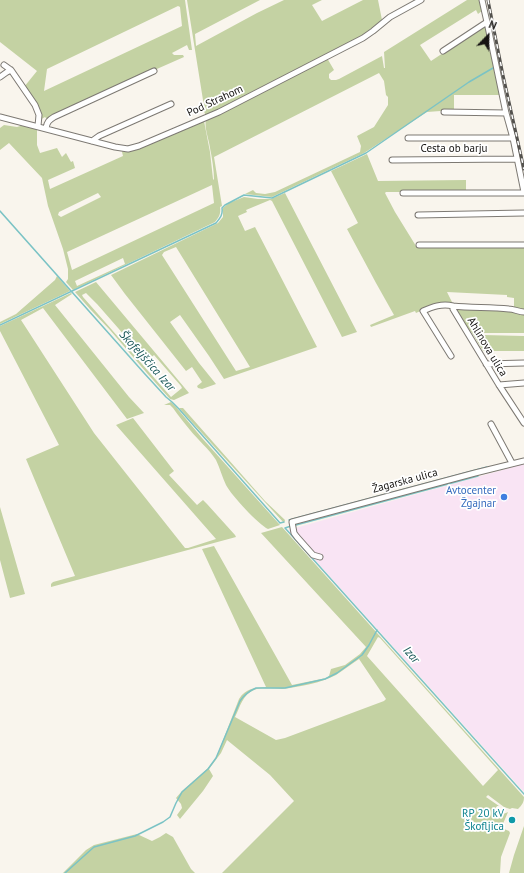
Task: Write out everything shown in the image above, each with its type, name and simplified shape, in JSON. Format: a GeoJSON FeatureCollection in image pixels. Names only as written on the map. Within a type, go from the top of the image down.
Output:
{"type":"FeatureCollection","features":[{"type":"Feature","properties":{"kind":"street","name":"Pod Strahom"},"geometry":{"type":"LineString","coordinates":[[0,116],[92,141],[128,149],[139,146],[204,119],[363,38],[390,17],[421,0]]}},
{"type":"Feature","properties":{"kind":"street"},"geometry":{"type":"LineString","coordinates":[[404,194],[524,192],[482,0]]}},
{"type":"Feature","properties":{"kind":"street"},"geometry":{"type":"LineString","coordinates":[[443,51],[487,22]]}},
{"type":"Feature","properties":{"kind":"street"},"geometry":{"type":"LineString","coordinates":[[4,65],[11,70],[38,111],[38,126]]}},
{"type":"Feature","properties":{"kind":"street"},"geometry":{"type":"LineString","coordinates":[[0,77],[11,70]]}},
{"type":"Feature","properties":{"kind":"street"},"geometry":{"type":"LineString","coordinates":[[46,128],[47,124],[54,117],[154,71]]}},
{"type":"Feature","properties":{"kind":"street"},"geometry":{"type":"LineString","coordinates":[[92,141],[99,136],[171,104]]}},
{"type":"Feature","properties":{"kind":"street"},"geometry":{"type":"LineString","coordinates":[[444,112],[506,113]]}},
{"type":"Feature","properties":{"kind":"street","name":"Cesta ob barju"},"geometry":{"type":"LineString","coordinates":[[408,138],[513,138]]}},
{"type":"Feature","properties":{"kind":"street","name":"Cesta ob barju"},"geometry":{"type":"LineString","coordinates":[[392,160],[517,159]]}},
{"type":"Feature","properties":{"kind":"street"},"geometry":{"type":"LineString","coordinates":[[418,215],[524,213]]}},
{"type":"Feature","properties":{"kind":"street"},"geometry":{"type":"LineString","coordinates":[[419,245],[524,245]]}},
{"type":"Feature","properties":{"kind":"street"},"geometry":{"type":"LineString","coordinates":[[451,356],[423,311],[440,305],[511,309],[524,312]]}},
{"type":"Feature","properties":{"kind":"street","name":"Ahlinova ulica"},"geometry":{"type":"LineString","coordinates":[[453,306],[453,309],[486,364],[524,423]]}},
{"type":"Feature","properties":{"kind":"street"},"geometry":{"type":"LineString","coordinates":[[486,364],[524,363]]}},
{"type":"Feature","properties":{"kind":"street"},"geometry":{"type":"LineString","coordinates":[[499,385],[524,383]]}},
{"type":"Feature","properties":{"kind":"street"},"geometry":{"type":"LineString","coordinates":[[491,424],[512,463]]}},
{"type":"Feature","properties":{"kind":"street","name":"Žagarska ulica"},"geometry":{"type":"LineString","coordinates":[[320,557],[313,555],[297,537],[294,533],[292,522],[524,460]]}},
{"type":"Feature","properties":{"kind":"shaded area"},"geometry":{"type":"Polygon","coordinates":[[[524,464],[524,792],[288,530],[524,464]]]}},
{"type":"Feature","properties":{"kind":"green space"},"geometry":{"type":"Polygon","coordinates":[[[0,0],[185,0],[192,50],[189,50],[187,45],[172,53],[174,55],[183,55],[184,57],[47,119],[45,117],[40,120],[24,87],[37,71],[0,42],[0,0]],[[178,6],[47,69],[44,91],[182,26],[180,7],[178,6]]]}},
{"type":"Feature","properties":{"kind":"green space"},"geometry":{"type":"Polygon","coordinates":[[[187,0],[260,0],[195,34],[196,46],[284,0],[322,0],[312,5],[322,21],[363,0],[378,0],[382,20],[370,32],[221,110],[206,115],[204,112],[204,104],[187,0]]]}},
{"type":"Feature","properties":{"kind":"green space"},"geometry":{"type":"Polygon","coordinates":[[[467,0],[480,0],[483,10],[478,14],[476,10],[420,45],[431,61],[486,26],[501,95],[454,95],[454,110],[427,112],[364,153],[272,197],[245,194],[253,190],[256,193],[265,194],[275,192],[360,152],[361,146],[357,136],[374,127],[388,105],[388,97],[386,95],[384,81],[379,73],[214,157],[222,206],[220,207],[218,219],[215,222],[73,290],[66,282],[68,279],[68,269],[63,249],[48,206],[42,178],[9,143],[0,150],[0,128],[4,125],[17,127],[27,124],[37,127],[37,145],[40,153],[57,148],[62,157],[66,153],[71,162],[73,161],[75,168],[48,180],[50,189],[123,156],[123,150],[139,148],[204,121],[214,180],[214,172],[206,130],[206,119],[327,58],[334,70],[329,74],[329,78],[331,80],[339,79],[382,56],[385,68],[384,52],[467,0]],[[212,185],[67,252],[72,270],[214,203],[212,185]],[[98,193],[59,212],[58,215],[61,217],[101,197],[98,193]],[[123,258],[75,281],[77,286],[125,264],[123,258]]]}},
{"type":"Feature","properties":{"kind":"green space"},"geometry":{"type":"Polygon","coordinates":[[[367,154],[378,181],[466,180],[466,192],[385,193],[416,246],[524,246],[524,310],[519,310],[514,307],[514,298],[507,297],[507,295],[447,292],[453,304],[427,308],[416,313],[415,311],[371,327],[370,325],[394,315],[347,229],[358,223],[331,171],[367,154]]]}},
{"type":"Feature","properties":{"kind":"green space"},"geometry":{"type":"Polygon","coordinates":[[[285,193],[357,332],[342,337],[272,201],[270,200],[246,210],[247,212],[238,216],[245,231],[255,227],[317,347],[224,379],[180,315],[170,322],[216,384],[202,389],[198,388],[197,386],[202,382],[192,367],[186,371],[111,275],[218,223],[223,217],[223,208],[229,203],[244,197],[271,199],[285,193]],[[176,247],[164,252],[162,255],[236,371],[250,367],[176,247]]]}},
{"type":"Feature","properties":{"kind":"green space"},"geometry":{"type":"Polygon","coordinates":[[[57,276],[70,291],[0,324],[0,322],[16,314],[55,280],[57,276]]]}},
{"type":"Feature","properties":{"kind":"green space"},"geometry":{"type":"Polygon","coordinates":[[[96,282],[189,393],[174,400],[170,399],[75,292],[96,282]],[[86,293],[82,295],[171,397],[182,388],[154,355],[147,361],[86,293]]]}},
{"type":"Feature","properties":{"kind":"green space"},"geometry":{"type":"Polygon","coordinates":[[[71,293],[72,294],[55,305],[129,397],[144,413],[127,419],[43,308],[21,320],[94,433],[185,548],[216,539],[116,425],[133,418],[174,471],[169,475],[197,505],[203,500],[236,537],[51,587],[53,582],[75,576],[26,459],[59,445],[0,331],[0,326],[71,293]]]}},
{"type":"Feature","properties":{"kind":"green space"},"geometry":{"type":"Polygon","coordinates":[[[456,308],[515,311],[524,313],[524,333],[483,333],[483,335],[524,336],[524,351],[483,351],[457,313],[456,308]]]}},
{"type":"Feature","properties":{"kind":"green space"},"geometry":{"type":"Polygon","coordinates":[[[171,402],[280,525],[268,529],[258,522],[239,502],[226,485],[216,460],[207,448],[193,434],[170,405],[164,405],[171,402]]]}},
{"type":"Feature","properties":{"kind":"green space"},"geometry":{"type":"Polygon","coordinates":[[[179,408],[183,408],[265,501],[285,520],[284,523],[179,408]]]}},
{"type":"Feature","properties":{"kind":"green space"},"geometry":{"type":"Polygon","coordinates":[[[0,507],[25,594],[10,598],[0,560],[0,507]]]}},
{"type":"Feature","properties":{"kind":"green space"},"geometry":{"type":"Polygon","coordinates":[[[282,527],[524,797],[524,800],[518,809],[510,809],[504,807],[488,795],[486,797],[499,806],[497,806],[494,811],[502,813],[508,812],[502,826],[510,833],[501,857],[500,873],[222,873],[294,801],[270,775],[227,740],[221,753],[209,769],[213,776],[203,791],[180,819],[177,815],[182,808],[181,804],[176,798],[208,768],[216,758],[239,699],[247,691],[254,688],[266,687],[202,549],[214,546],[292,685],[326,678],[329,676],[331,669],[345,665],[360,654],[366,647],[261,533],[282,527]],[[378,637],[367,656],[483,786],[498,770],[378,637]],[[359,659],[336,675],[317,682],[282,689],[264,688],[254,690],[247,694],[244,698],[235,717],[276,740],[384,701],[386,699],[359,659]]]}},
{"type":"Feature","properties":{"kind":"green space"},"geometry":{"type":"Polygon","coordinates":[[[524,826],[524,873],[509,873],[514,855],[524,826]]]}},
{"type":"Feature","properties":{"kind":"green space"},"geometry":{"type":"Polygon","coordinates":[[[166,833],[173,837],[191,869],[195,873],[63,873],[86,850],[94,845],[137,834],[152,841],[166,833]]]}},
{"type":"Feature","properties":{"kind":"waterway"},"geometry":{"type":"LineString","coordinates":[[0,325],[216,223],[222,215],[222,208],[244,195],[272,198],[366,153],[469,82],[493,68]]}},
{"type":"Feature","properties":{"kind":"waterway","name":"Škofeljščica Izar"},"geometry":{"type":"LineString","coordinates":[[0,211],[280,523],[284,522]]}},
{"type":"Feature","properties":{"kind":"waterway"},"geometry":{"type":"LineString","coordinates":[[289,520],[487,467]]}},
{"type":"Feature","properties":{"kind":"waterway"},"geometry":{"type":"LineString","coordinates":[[296,525],[478,476]]}},
{"type":"Feature","properties":{"kind":"waterway","name":"Izar"},"geometry":{"type":"LineString","coordinates":[[291,526],[285,528],[524,794]]}},
{"type":"Feature","properties":{"kind":"waterway"},"geometry":{"type":"LineString","coordinates":[[65,873],[94,847],[135,836],[170,817],[182,792],[208,769],[216,758],[240,701],[247,693],[256,688],[285,688],[325,679],[337,673],[362,655],[377,630]]}},
{"type":"Feature","properties":{"kind":"railway"},"geometry":{"type":"LineString","coordinates":[[488,0],[524,169]]}},
{"type":"Feature","properties":{"kind":"place","name":"Avtocenter Žgajnar"},"geometry":{"type":"Point","coordinates":[504,497]}},
{"type":"Feature","properties":{"kind":"place","name":"RP 20 kV Škofljica"},"geometry":{"type":"Point","coordinates":[512,820]}}]}
